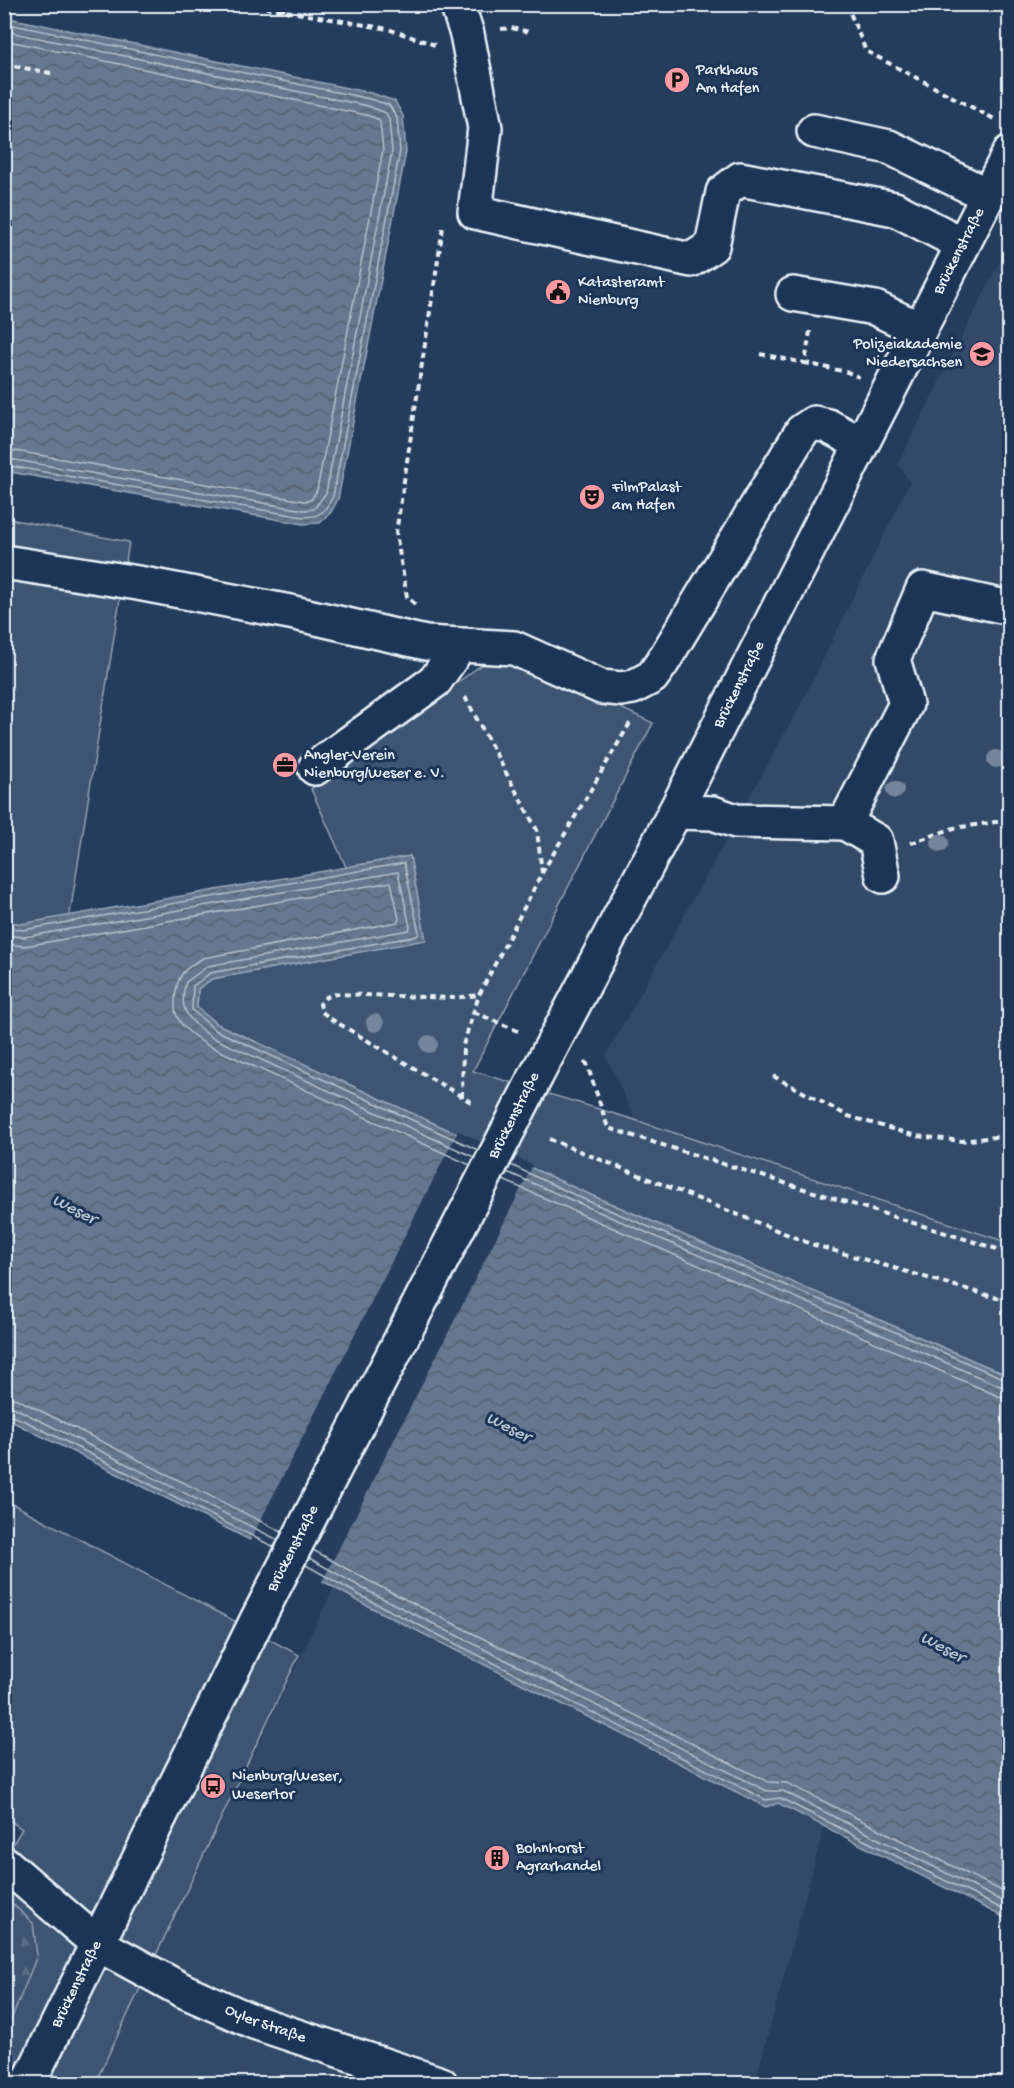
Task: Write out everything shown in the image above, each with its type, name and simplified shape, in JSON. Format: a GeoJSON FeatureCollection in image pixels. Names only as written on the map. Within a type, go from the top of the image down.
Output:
{"type":"FeatureCollection","features":[{"type":"Feature","properties":{"kind":"street"},"geometry":{"type":"LineString","coordinates":[[458,4],[467,34],[484,128],[475,212],[691,260],[712,246],[723,192],[740,179],[896,209],[962,244]]}},
{"type":"Feature","properties":{"kind":"street"},"geometry":{"type":"LineString","coordinates":[[814,131],[889,147],[987,195]]}},
{"type":"Feature","properties":{"kind":"street","name":"Brückenstraße"},"geometry":{"type":"LineString","coordinates":[[28,2084],[257,1620],[536,1076],[675,812],[987,195],[1005,137]]}},
{"type":"Feature","properties":{"kind":"street"},"geometry":{"type":"LineString","coordinates":[[804,296],[875,308],[919,329]]}},
{"type":"Feature","properties":{"kind":"street"},"geometry":{"type":"LineString","coordinates":[[4,562],[138,583],[290,612],[426,643],[514,648],[601,687],[621,689],[633,687],[652,677],[662,663],[802,431],[814,423],[828,426],[861,444]]}},
{"type":"Feature","properties":{"kind":"street"},"geometry":{"type":"LineString","coordinates":[[845,823],[906,704],[893,659],[923,589],[1010,608]]}},
{"type":"Feature","properties":{"kind":"street"},"geometry":{"type":"LineString","coordinates":[[315,768],[435,681],[460,645]]}},
{"type":"Feature","properties":{"kind":"street"},"geometry":{"type":"LineString","coordinates":[[675,812],[713,813],[736,821],[845,823],[876,841],[881,865]]}},
{"type":"Feature","properties":{"kind":"street","name":"Oyler Straße"},"geometry":{"type":"LineString","coordinates":[[4,1863],[98,1944],[182,1990],[254,2022],[441,2084]]}},
{"type":"Feature","properties":{"kind":"path"},"geometry":{"type":"LineString","coordinates":[[245,4],[388,29],[441,47]]}},
{"type":"Feature","properties":{"kind":"path"},"geometry":{"type":"LineString","coordinates":[[283,11],[285,4]]}},
{"type":"Feature","properties":{"kind":"path"},"geometry":{"type":"LineString","coordinates":[[849,4],[851,18],[866,51],[1005,137]]}},
{"type":"Feature","properties":{"kind":"path"},"geometry":{"type":"LineString","coordinates":[[4,64],[55,74]]}},
{"type":"Feature","properties":{"kind":"path"},"geometry":{"type":"LineString","coordinates":[[416,605],[407,597],[396,533],[441,246]]}},
{"type":"Feature","properties":{"kind":"path"},"geometry":{"type":"LineString","coordinates":[[804,296],[805,363]]}},
{"type":"Feature","properties":{"kind":"path"},"geometry":{"type":"LineString","coordinates":[[760,354],[847,372]]}},
{"type":"Feature","properties":{"kind":"path"},"geometry":{"type":"LineString","coordinates":[[460,645],[458,681],[537,830],[542,873]]}},
{"type":"Feature","properties":{"kind":"path"},"geometry":{"type":"LineString","coordinates":[[462,1098],[463,1045],[479,995],[542,873],[632,720],[633,687]]}},
{"type":"Feature","properties":{"kind":"path"},"geometry":{"type":"LineString","coordinates":[[881,865],[954,828],[1010,820]]}},
{"type":"Feature","properties":{"kind":"path"},"geometry":{"type":"LineString","coordinates":[[471,1102],[331,1020],[322,1012],[320,1004],[326,997],[336,994],[454,998],[479,995]]}},
{"type":"Feature","properties":{"kind":"path"},"geometry":{"type":"LineString","coordinates":[[474,1012],[519,1032]]}},
{"type":"Feature","properties":{"kind":"path"},"geometry":{"type":"LineString","coordinates":[[587,1064],[609,1128],[1010,1252]]}},
{"type":"Feature","properties":{"kind":"path"},"geometry":{"type":"LineString","coordinates":[[773,1076],[848,1116],[916,1136],[962,1141],[1010,1135]]}},
{"type":"Feature","properties":{"kind":"path"},"geometry":{"type":"LineString","coordinates":[[549,1139],[812,1244],[1010,1300]]}},
{"type":"Feature","properties":{"kind":"shaded area"},"geometry":{"type":"Polygon","coordinates":[[[1009,243],[1009,1241],[1006,1242],[635,1120],[606,1056],[799,708],[910,482],[898,464],[1009,243]]]}},
{"type":"Feature","properties":{"kind":"shaded area"},"geometry":{"type":"Polygon","coordinates":[[[334,1587],[766,1807],[777,1803],[824,1827],[755,2083],[95,2084],[334,1587]]]}},
{"type":"Feature","properties":{"kind":"green space"},"geometry":{"type":"Polygon","coordinates":[[[4,518],[129,542],[69,920],[21,924],[5,921],[4,518]]]}},
{"type":"Feature","properties":{"kind":"green space"},"geometry":{"type":"Polygon","coordinates":[[[491,658],[525,663],[653,723],[473,1071],[635,1120],[1006,1242],[1009,1241],[1009,1376],[584,1192],[217,1024],[197,1008],[198,989],[212,979],[351,953],[410,856],[346,867],[311,789],[491,658]]]}},
{"type":"Feature","properties":{"kind":"green space"},"geometry":{"type":"Polygon","coordinates":[[[5,1500],[299,1655],[95,2083],[5,2083],[5,2030],[7,2030],[32,1923],[5,1897],[4,1839],[13,1844],[22,1829],[5,1817],[5,1500]]]}},
{"type":"Feature","properties":{"kind":"green space"},"geometry":{"type":"Polygon","coordinates":[[[5,1897],[33,1923],[37,1956],[7,2030],[5,2030],[5,1897]]]}},
{"type":"Feature","properties":{"kind":"water"},"geometry":{"type":"Polygon","coordinates":[[[4,17],[371,93],[395,101],[403,116],[406,152],[338,499],[331,512],[320,523],[303,524],[5,471],[4,17]]]}},
{"type":"Feature","properties":{"kind":"water","name":"Weser"},"geometry":{"type":"Polygon","coordinates":[[[410,856],[426,940],[212,979],[198,989],[197,1008],[217,1024],[584,1192],[1009,1376],[1009,1920],[778,1803],[766,1807],[358,1601],[254,1542],[5,1418],[4,921],[21,924],[410,856]]]}},
{"type":"Feature","properties":{"kind":"pier"},"geometry":{"type":"Polygon","coordinates":[[[458,1131],[533,1165],[321,1584],[249,1543],[458,1131]]]}},
{"type":"Feature","properties":{"kind":"place","name":"Parkhaus Am Hafen"},"geometry":{"type":"Point","coordinates":[677,80]}},
{"type":"Feature","properties":{"kind":"place","name":"Katasteramt Nienburg"},"geometry":{"type":"Point","coordinates":[558,292]}},
{"type":"Feature","properties":{"kind":"place","name":"Polizeiakademie Niedersachsen"},"geometry":{"type":"Point","coordinates":[982,354]}},
{"type":"Feature","properties":{"kind":"place","name":"FilmPalast am Hafen"},"geometry":{"type":"Point","coordinates":[592,497]}},
{"type":"Feature","properties":{"kind":"place","name":"Angler-Verein Nienburg/Weser e. V."},"geometry":{"type":"Point","coordinates":[285,765]}},
{"type":"Feature","properties":{"kind":"place","name":"Nienburg/Weser, Wesertor"},"geometry":{"type":"Point","coordinates":[213,1786]}},
{"type":"Feature","properties":{"kind":"place","name":"Bohnhorst Agrarhandel"},"geometry":{"type":"Point","coordinates":[497,1858]}}]}
